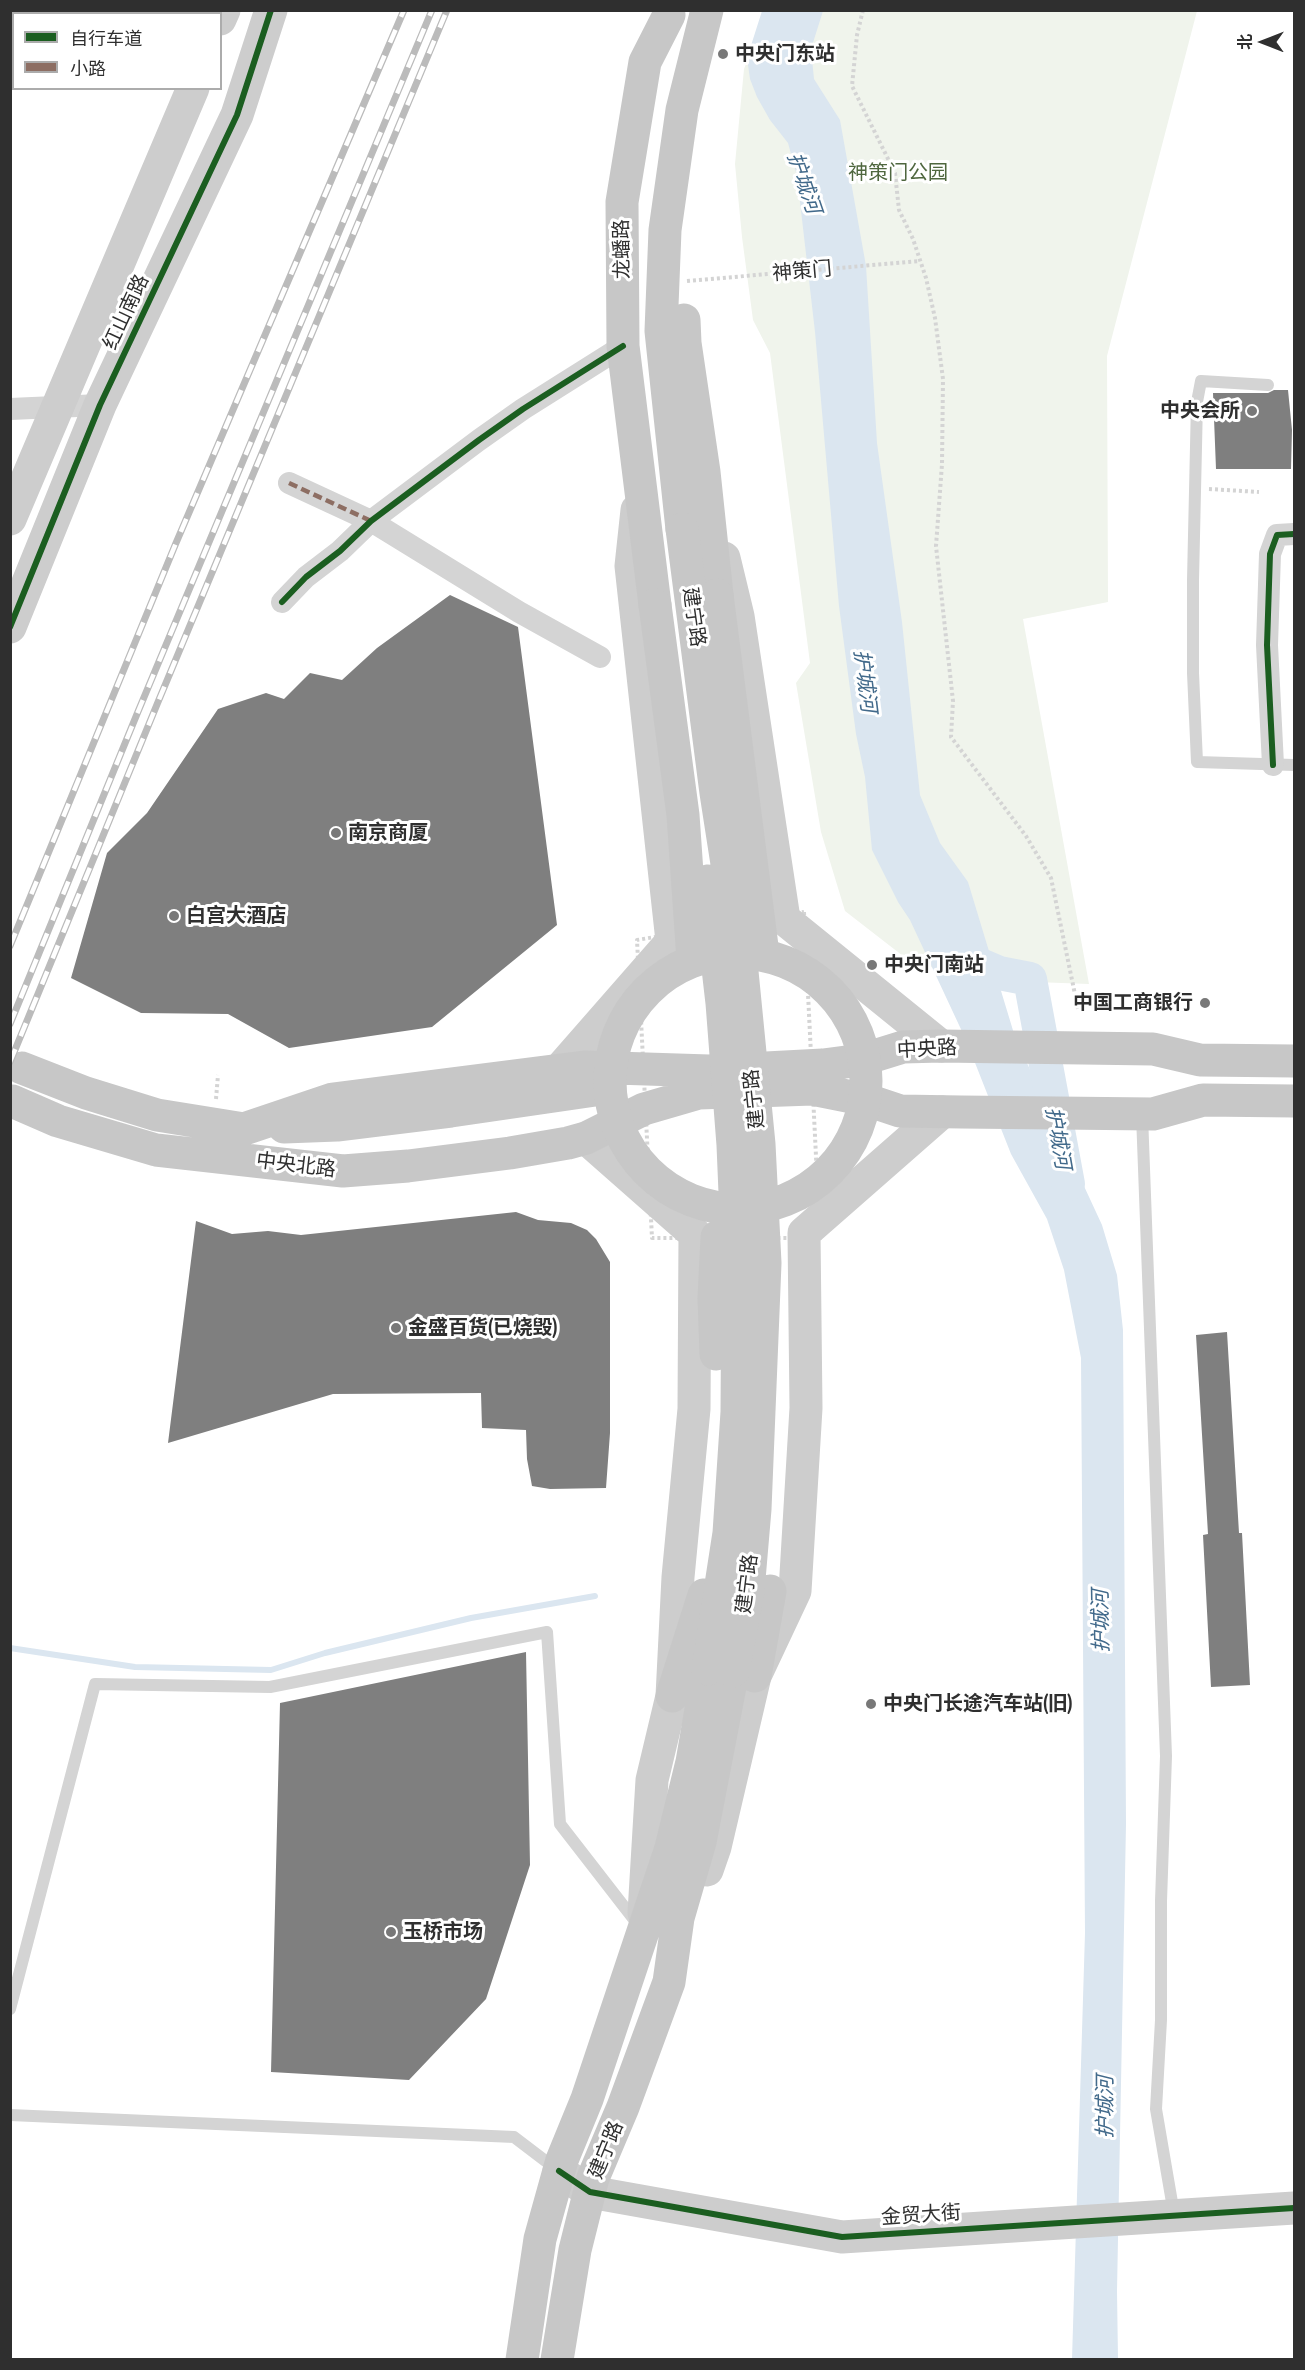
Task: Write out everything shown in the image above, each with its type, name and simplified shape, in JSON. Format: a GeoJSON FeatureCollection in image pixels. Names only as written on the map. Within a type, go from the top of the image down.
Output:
{"type":"FeatureCollection","features":[{"type":"Feature","properties":{"kind":"main road","name":"红山南路"},"geometry":{"type":"LineString","coordinates":[[10,627],[100,405],[237,115],[271,10]]}},
{"type":"Feature","properties":{"kind":"main road"},"geometry":{"type":"LineString","coordinates":[[707,10],[653,217],[683,282],[685,343],[704,472],[717,595],[763,954]]}},
{"type":"Feature","properties":{"kind":"main road","name":"龙蟠路"},"geometry":{"type":"LineString","coordinates":[[653,217],[638,198],[663,75],[670,13]]}},
{"type":"Feature","properties":{"kind":"main road","name":"龙蟠路"},"geometry":{"type":"LineString","coordinates":[[670,13],[645,62],[622,202],[641,334],[639,490],[682,815],[693,960]]}},
{"type":"Feature","properties":{"kind":"main road"},"geometry":{"type":"LineString","coordinates":[[10,519],[192,90]]}},
{"type":"Feature","properties":{"kind":"main road","name":"建宁路"},"geometry":{"type":"LineString","coordinates":[[557,2360],[575,2250],[590,2192],[669,1982],[678,1918],[700,1842],[748,1591],[755,1509],[765,1263],[761,1179],[739,941],[716,794],[682,529],[641,334],[653,217]]}},
{"type":"Feature","properties":{"kind":"main road"},"geometry":{"type":"LineString","coordinates":[[704,472],[738,616],[784,919],[941,1046]]}},
{"type":"Feature","properties":{"kind":"main road"},"geometry":{"type":"LineString","coordinates":[[560,1069],[672,941],[631,566],[639,490]]}},
{"type":"Feature","properties":{"kind":"main road"},"geometry":{"type":"LineString","coordinates":[[728,952],[763,954],[801,969],[833,994],[855,1028],[866,1079],[857,1128],[838,1162],[809,1188],[774,1205],[746,1210],[718,1209],[684,1198],[655,1179],[631,1153],[616,1122],[609,1088],[613,1048],[630,1010],[657,980],[693,960],[728,952]]}},
{"type":"Feature","properties":{"kind":"main road","name":"中央路"},"geometry":{"type":"LineString","coordinates":[[560,1069],[584,1067],[709,1071],[823,1065],[861,1060],[903,1047],[992,1048],[1095,1080],[1142,1114],[1153,1114],[1203,1100],[1294,1101]]}},
{"type":"Feature","properties":{"kind":"main road"},"geometry":{"type":"LineString","coordinates":[[866,1079],[1095,1080],[1200,1060],[1294,1061]]}},
{"type":"Feature","properties":{"kind":"main road","name":"中央北路"},"geometry":{"type":"LineString","coordinates":[[22,1068],[86,1093],[245,1144],[343,1171],[408,1166],[510,1153],[586,1138]]}},
{"type":"Feature","properties":{"kind":"main road","name":"中央北路"},"geometry":{"type":"LineString","coordinates":[[12,1101],[58,1122],[156,1150],[245,1144],[333,1099],[560,1069]]}},
{"type":"Feature","properties":{"kind":"main road"},"geometry":{"type":"LineString","coordinates":[[1095,1080],[1149,1092],[1203,1100]]}},
{"type":"Feature","properties":{"kind":"main road","name":"中央路"},"geometry":{"type":"LineString","coordinates":[[586,1138],[644,1109],[699,1093],[812,1089],[857,1097],[900,1111],[994,1112],[1095,1080]]}},
{"type":"Feature","properties":{"kind":"main road"},"geometry":{"type":"LineString","coordinates":[[417,1130],[609,1088]]}},
{"type":"Feature","properties":{"kind":"main road"},"geometry":{"type":"LineString","coordinates":[[732,1672],[795,1591],[806,1408],[804,1233],[942,1112]]}},
{"type":"Feature","properties":{"kind":"main road"},"geometry":{"type":"LineString","coordinates":[[245,1144],[337,1125],[417,1130],[616,1122]]}},
{"type":"Feature","properties":{"kind":"main road"},"geometry":{"type":"LineString","coordinates":[[586,1138],[695,1234],[694,1408],[678,1578],[672,1696]]}},
{"type":"Feature","properties":{"kind":"main road"},"geometry":{"type":"LineString","coordinates":[[732,1672],[770,1591],[778,1491],[782,1393],[782,1321],[774,1205]]}},
{"type":"Feature","properties":{"kind":"main road"},"geometry":{"type":"LineString","coordinates":[[643,1930],[652,1780],[672,1696],[704,1595],[712,1532],[718,1415],[714,1298],[718,1209]]}},
{"type":"Feature","properties":{"kind":"main road","name":"建宁路"},"geometry":{"type":"LineString","coordinates":[[522,2360],[540,2239],[559,2171],[587,2099],[671,1848],[692,1762],[732,1672]]}},
{"type":"Feature","properties":{"kind":"main road","name":"金贸大街"},"geometry":{"type":"LineString","coordinates":[[559,2171],[590,2192],[842,2237],[1294,2208]]}},
{"type":"Feature","properties":{"kind":"street"},"geometry":{"type":"LineString","coordinates":[[282,602],[306,577],[340,551],[371,521],[523,410],[641,334]]}},
{"type":"Feature","properties":{"kind":"street"},"geometry":{"type":"LineString","coordinates":[[10,409],[100,405]]}},
{"type":"Feature","properties":{"kind":"street"},"geometry":{"type":"LineString","coordinates":[[289,483],[371,521],[519,612],[600,657]]}},
{"type":"Feature","properties":{"kind":"street"},"geometry":{"type":"LineString","coordinates":[[1284,765],[1267,645],[1269,554],[1277,535],[1294,534]]}},
{"type":"Feature","properties":{"kind":"lane"},"geometry":{"type":"LineString","coordinates":[[1268,385],[1201,381],[1197,402],[1193,673],[1197,762],[1223,761],[1284,765]]}},
{"type":"Feature","properties":{"kind":"lane"},"geometry":{"type":"LineString","coordinates":[[1142,1114],[1166,1756],[1161,1901],[1161,2020],[1156,2109],[1174,2216]]}},
{"type":"Feature","properties":{"kind":"lane"},"geometry":{"type":"LineString","coordinates":[[10,2009],[95,1684],[270,1687],[547,1632],[560,1824],[643,1930]]}},
{"type":"Feature","properties":{"kind":"lane"},"geometry":{"type":"LineString","coordinates":[[10,2115],[514,2137],[559,2171]]}},
{"type":"Feature","properties":{"kind":"path"},"geometry":{"type":"LineString","coordinates":[[863,10],[857,35],[852,86],[895,173],[899,210],[914,239],[935,318],[943,380],[942,464],[936,546],[953,701],[951,737],[1026,836],[1051,878],[1078,1009]]}},
{"type":"Feature","properties":{"kind":"path"},"geometry":{"type":"LineString","coordinates":[[1202,489],[1259,492]]}},
{"type":"Feature","properties":{"kind":"green space","name":"神策门公园"},"geometry":{"type":"Polygon","coordinates":[[[766,11],[1197,11],[1107,356],[1108,602],[1023,619],[1089,984],[1035,982],[1025,989],[1014,981],[981,980],[941,971],[903,956],[845,911],[821,832],[796,683],[810,663],[770,353],[753,320],[735,164],[744,69],[766,11]]]}},
{"type":"Feature","properties":{"kind":"water"},"geometry":{"type":"Polygon","coordinates":[[[762,11],[823,11],[811,49],[814,79],[840,120],[866,266],[877,443],[902,622],[920,795],[940,843],[968,882],[1015,1037],[1102,1225],[1117,1275],[1123,1330],[1126,1824],[1117,2291],[1118,2359],[1072,2359],[1085,1933],[1081,1358],[1064,1270],[1047,1219],[1011,1154],[966,1040],[910,920],[898,902],[872,850],[865,777],[856,734],[839,606],[815,332],[797,176],[788,143],[770,120],[757,97],[750,79],[747,58],[762,11]]]}},
{"type":"Feature","properties":{"kind":"building","name":"中央会所"},"geometry":{"type":"Polygon","coordinates":[[[1274,390],[1288,390],[1292,430],[1291,469],[1216,469],[1213,393],[1268,393],[1274,390]]]}},
{"type":"Feature","properties":{"kind":"building","name":"南京商厦"},"geometry":{"type":"Polygon","coordinates":[[[450,595],[518,627],[557,925],[432,1027],[289,1048],[228,1014],[141,1013],[71,978],[107,853],[147,813],[218,709],[266,693],[284,699],[310,673],[342,680],[377,648],[450,595]]]}},
{"type":"Feature","properties":{"kind":"building","name":"金盛百货(已烧毁)"},"geometry":{"type":"Polygon","coordinates":[[[516,1212],[538,1220],[571,1223],[587,1230],[596,1239],[610,1262],[610,1433],[606,1488],[550,1489],[532,1486],[527,1459],[526,1430],[482,1428],[481,1393],[333,1394],[168,1443],[196,1221],[232,1234],[268,1231],[301,1235],[516,1212]]]}},
{"type":"Feature","properties":{"kind":"building"},"geometry":{"type":"Polygon","coordinates":[[[1227,1332],[1239,1533],[1242,1533],[1250,1685],[1211,1687],[1203,1535],[1208,1534],[1196,1335],[1227,1332]]]}},
{"type":"Feature","properties":{"kind":"building","name":"玉桥市场"},"geometry":{"type":"Polygon","coordinates":[[[526,1652],[530,1865],[486,1999],[409,2080],[271,2072],[280,1703],[526,1652]]]}},
{"type":"Feature","properties":{"kind":"waterway","name":"护城河"},"geometry":{"type":"LineString","coordinates":[[952,953],[999,973],[1030,979],[1068,1184]]}},
{"type":"Feature","properties":{"kind":"waterway"},"geometry":{"type":"LineString","coordinates":[[10,1648],[135,1667],[271,1670],[325,1653],[471,1618],[595,1596]]}},
{"type":"Feature","properties":{"kind":"railway"},"geometry":{"type":"LineString","coordinates":[[10,946],[176,543],[404,10]]}},
{"type":"Feature","properties":{"kind":"railway"},"geometry":{"type":"LineString","coordinates":[[10,1024],[137,714],[432,10]]}},
{"type":"Feature","properties":{"kind":"railway"},"geometry":{"type":"LineString","coordinates":[[10,1062],[447,10]]}},
{"type":"Feature","properties":{"kind":"marked path"},"geometry":{"type":"LineString","coordinates":[[289,483],[371,521]]}},
{"type":"Feature","properties":{"kind":"cycle path"},"geometry":{"type":"LineString","coordinates":[[10,627],[100,405],[237,115],[271,10]]}},
{"type":"Feature","properties":{"kind":"cycle path"},"geometry":{"type":"LineString","coordinates":[[282,602],[306,577],[340,551],[371,521],[523,409],[623,346]]}},
{"type":"Feature","properties":{"kind":"cycle path"},"geometry":{"type":"LineString","coordinates":[[1273,765],[1267,645],[1270,554],[1277,535],[1294,534]]}},
{"type":"Feature","properties":{"kind":"cycle path"},"geometry":{"type":"LineString","coordinates":[[559,2171],[590,2192],[842,2237],[1294,2208]]}},
{"type":"Feature","properties":{"kind":"place","name":"中央门东站"},"geometry":{"type":"Point","coordinates":[723,54]}},
{"type":"Feature","properties":{"kind":"place","name":"中央会所"},"geometry":{"type":"Point","coordinates":[1252,411]}},
{"type":"Feature","properties":{"kind":"place","name":"南京商厦"},"geometry":{"type":"Point","coordinates":[336,833]}},
{"type":"Feature","properties":{"kind":"place","name":"白宫大酒店"},"geometry":{"type":"Point","coordinates":[174,916]}},
{"type":"Feature","properties":{"kind":"place","name":"中央门南站"},"geometry":{"type":"Point","coordinates":[872,965]}},
{"type":"Feature","properties":{"kind":"place","name":"中国工商银行"},"geometry":{"type":"Point","coordinates":[1205,1003]}},
{"type":"Feature","properties":{"kind":"place","name":"金盛百货(已烧毁)"},"geometry":{"type":"Point","coordinates":[396,1328]}},
{"type":"Feature","properties":{"kind":"place","name":"中央门长途汽车站(旧)"},"geometry":{"type":"Point","coordinates":[871,1704]}},
{"type":"Feature","properties":{"kind":"place","name":"玉桥市场"},"geometry":{"type":"Point","coordinates":[391,1932]}}]}
